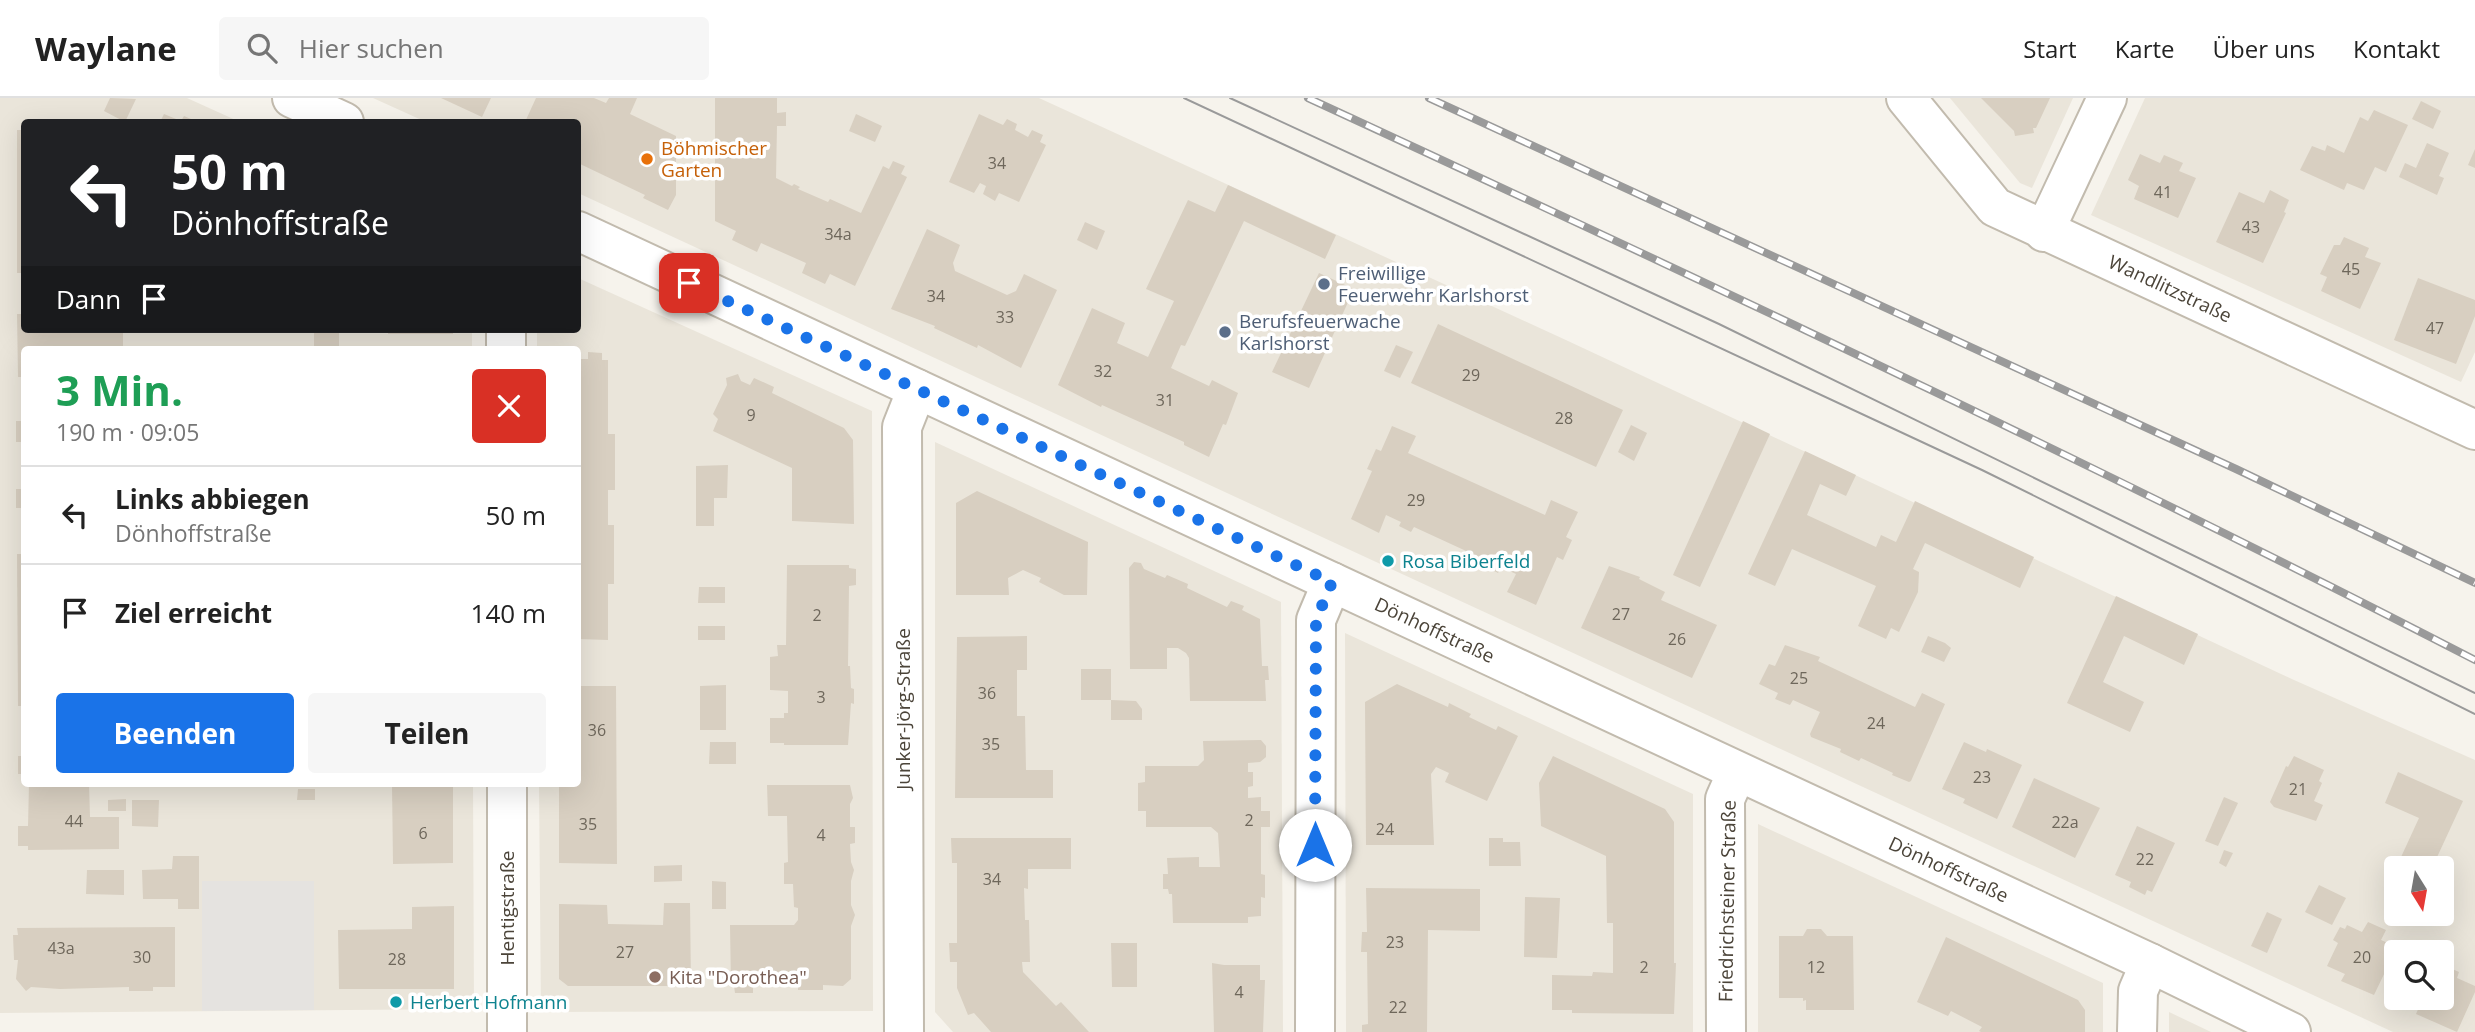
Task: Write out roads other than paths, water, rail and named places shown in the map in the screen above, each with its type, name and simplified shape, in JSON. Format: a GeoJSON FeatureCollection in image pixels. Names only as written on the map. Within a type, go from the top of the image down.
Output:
{"type":"FeatureCollection","features":[{"type":"Feature","properties":{"kind":"street"},"geometry":{"type":"LineString","coordinates":[[292,98],[338,119]]}},
{"type":"Feature","properties":{"kind":"street","name":"Wandlitzstraße"},"geometry":{"type":"LineString","coordinates":[[1906,98],[1995,207],[2475,430]]}},
{"type":"Feature","properties":{"kind":"street"},"geometry":{"type":"LineString","coordinates":[[2044,232],[2107,98]]}},
{"type":"Feature","properties":{"kind":"street","name":"Dönhoffstraße"},"geometry":{"type":"LineString","coordinates":[[581,232],[2150,963],[2291,1032]]}},
{"type":"Feature","properties":{"kind":"street","name":"Junker-Jörg-Straße"},"geometry":{"type":"LineString","coordinates":[[904,1032],[902,427],[917,389]]}},
{"type":"Feature","properties":{"kind":"street"},"geometry":{"type":"LineString","coordinates":[[1315,1032],[1316,620],[1332,582]]}},
{"type":"Feature","properties":{"kind":"street","name":"Friedrichsteiner Straße"},"geometry":{"type":"LineString","coordinates":[[1726,1032],[1725,799],[1737,772]]}},
{"type":"Feature","properties":{"kind":"street","name":"Hentigstraße"},"geometry":{"type":"LineString","coordinates":[[507,787],[507,1032]]}},
{"type":"Feature","properties":{"kind":"street"},"geometry":{"type":"LineString","coordinates":[[2137,1032],[2138,992],[2150,963]]}},
{"type":"Feature","properties":{"kind":"tram line"},"geometry":{"type":"LineString","coordinates":[[1184,98],[1982,470],[2475,714]]}},
{"type":"Feature","properties":{"kind":"tram line"},"geometry":{"type":"LineString","coordinates":[[1230,98],[1719,324],[2475,693]]}},
{"type":"Feature","properties":{"kind":"railway"},"geometry":{"type":"LineString","coordinates":[[1308,98],[1894,373],[2186,514],[2475,660]]}},
{"type":"Feature","properties":{"kind":"railway"},"geometry":{"type":"LineString","coordinates":[[1429,98],[2236,469],[2475,583]]}},
{"type":"Feature","properties":{"kind":"place","name":"Böhmischer Garten"},"geometry":{"type":"Point","coordinates":[647,159]}},
{"type":"Feature","properties":{"kind":"place","name":"Freiwillige Feuerwehr Karlshorst"},"geometry":{"type":"Point","coordinates":[1324,284]}},
{"type":"Feature","properties":{"kind":"place","name":"Berufsfeuerwache Karlshorst"},"geometry":{"type":"Point","coordinates":[1225,332]}},
{"type":"Feature","properties":{"kind":"place","name":"Rosa Biberfeld"},"geometry":{"type":"Point","coordinates":[1388,561]}},
{"type":"Feature","properties":{"kind":"place","name":"Kita \"Dorothea\""},"geometry":{"type":"Point","coordinates":[655,977]}},
{"type":"Feature","properties":{"kind":"place","name":"Herbert Hofmann"},"geometry":{"type":"Point","coordinates":[396,1002]}}]}
